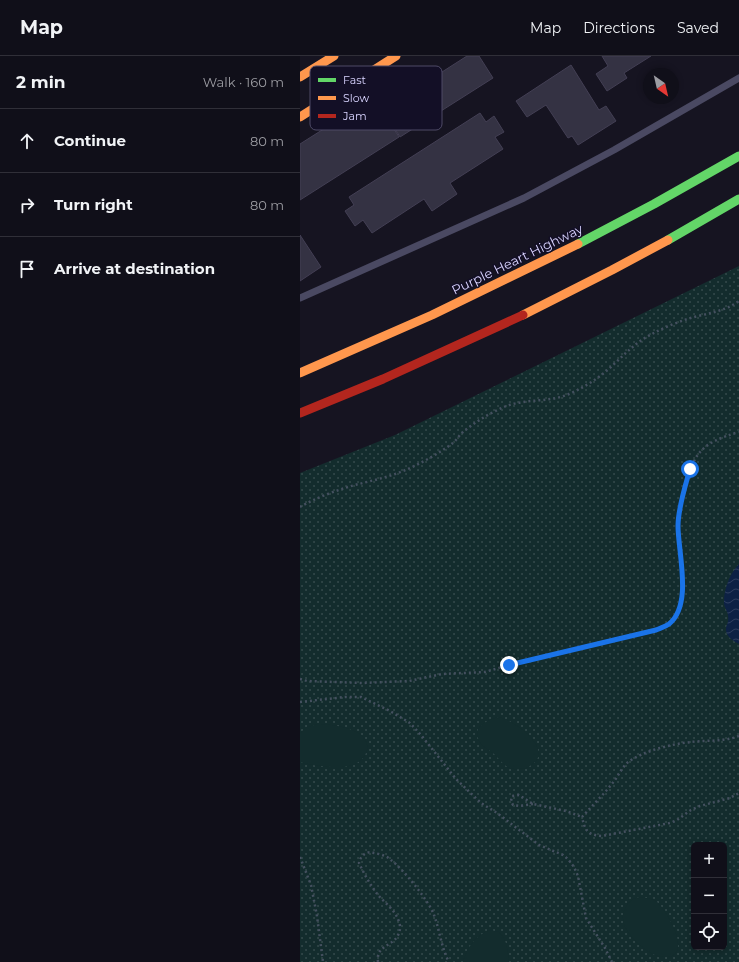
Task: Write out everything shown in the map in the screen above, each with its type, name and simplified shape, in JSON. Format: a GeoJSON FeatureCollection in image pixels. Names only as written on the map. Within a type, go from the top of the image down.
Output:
{"type":"FeatureCollection","features":[{"type":"Feature","properties":{"kind":"main road"},"geometry":{"type":"LineString","coordinates":[[318,66],[334,56]]}},
{"type":"Feature","properties":{"kind":"main road"},"geometry":{"type":"LineString","coordinates":[[380,66],[396,56]]}},
{"type":"Feature","properties":{"kind":"main road"},"geometry":{"type":"LineString","coordinates":[[300,77],[310,71]]}},
{"type":"Feature","properties":{"kind":"main road"},"geometry":{"type":"LineString","coordinates":[[300,117],[310,111]]}},
{"type":"Feature","properties":{"kind":"main road","name":"Purple Heart Highway"},"geometry":{"type":"LineString","coordinates":[[300,373],[445,309],[543,262],[628,219],[739,156]]}},
{"type":"Feature","properties":{"kind":"main road"},"geometry":{"type":"LineString","coordinates":[[300,413],[394,375],[532,311],[637,257],[739,199]]}},
{"type":"Feature","properties":{"kind":"lane"},"geometry":{"type":"LineString","coordinates":[[300,298],[524,198],[614,150],[739,78]]}},
{"type":"Feature","properties":{"kind":"path"},"geometry":{"type":"LineString","coordinates":[[300,507],[345,488],[403,471],[438,453],[454,442],[463,432],[478,421],[505,407],[528,401],[557,399],[568,395],[595,380],[633,346],[647,336],[662,328],[692,318],[721,311],[739,301]]}},
{"type":"Feature","properties":{"kind":"path"},"geometry":{"type":"LineString","coordinates":[[300,679],[307,681],[362,683],[409,681],[451,673],[485,672],[664,627],[676,617],[682,598],[683,580],[678,526],[687,481],[694,460],[703,448],[712,442],[739,432]]}},
{"type":"Feature","properties":{"kind":"path"},"geometry":{"type":"LineString","coordinates":[[300,702],[345,697],[361,697],[390,711],[410,723],[456,779],[481,803],[497,813],[539,845],[563,855],[568,859],[578,876],[586,918],[612,962]]}},
{"type":"Feature","properties":{"kind":"path"},"geometry":{"type":"LineString","coordinates":[[582,817],[615,779],[621,769],[638,756],[680,744],[726,740],[739,736]]}},
{"type":"Feature","properties":{"kind":"path"},"geometry":{"type":"LineString","coordinates":[[582,817],[588,832],[594,836],[602,836],[670,823],[700,806],[730,798],[739,793]]}},
{"type":"Feature","properties":{"kind":"path"},"geometry":{"type":"LineString","coordinates":[[532,804],[519,795],[512,796],[511,800],[513,804],[517,806],[532,804],[566,811],[582,817]]}},
{"type":"Feature","properties":{"kind":"path"},"geometry":{"type":"LineString","coordinates":[[378,962],[377,956],[380,951],[397,937],[400,931],[400,923],[396,915],[377,894],[359,863],[360,858],[365,853],[372,852],[390,859],[399,867],[430,906],[434,914],[441,944],[449,962]]}},
{"type":"Feature","properties":{"kind":"path"},"geometry":{"type":"LineString","coordinates":[[300,858],[311,885],[323,962]]}},
{"type":"Feature","properties":{"kind":"green space"},"geometry":{"type":"Polygon","coordinates":[[[739,266],[739,962],[300,962],[300,473],[395,435],[739,266]]]}},
{"type":"Feature","properties":{"kind":"green space"},"geometry":{"type":"Polygon","coordinates":[[[499,717],[513,723],[535,742],[538,749],[538,757],[534,763],[524,768],[515,769],[508,767],[482,745],[477,734],[478,730],[487,721],[499,717]]]}},
{"type":"Feature","properties":{"kind":"green space"},"geometry":{"type":"Polygon","coordinates":[[[318,724],[333,725],[350,729],[363,737],[367,743],[367,750],[364,757],[355,764],[343,767],[320,766],[300,762],[300,733],[307,727],[318,724]]]}},
{"type":"Feature","properties":{"kind":"green space"},"geometry":{"type":"Polygon","coordinates":[[[640,897],[649,898],[657,902],[662,907],[672,924],[678,943],[677,951],[672,956],[657,956],[643,948],[626,929],[623,915],[624,910],[630,901],[640,897]]]}},
{"type":"Feature","properties":{"kind":"green space"},"geometry":{"type":"Polygon","coordinates":[[[490,930],[499,932],[502,935],[507,946],[509,962],[463,962],[472,943],[480,935],[490,930]]]}},
{"type":"Feature","properties":{"kind":"water"},"geometry":{"type":"Polygon","coordinates":[[[739,564],[739,644],[728,636],[726,631],[728,614],[724,603],[728,581],[739,564]]]}},
{"type":"Feature","properties":{"kind":"building"},"geometry":{"type":"Polygon","coordinates":[[[467,56],[479,56],[493,78],[442,110],[442,72],[467,56]]]}},
{"type":"Feature","properties":{"kind":"building"},"geometry":{"type":"Polygon","coordinates":[[[602,56],[651,56],[624,73],[627,78],[607,91],[596,74],[608,66],[602,56]]]}},
{"type":"Feature","properties":{"kind":"building"},"geometry":{"type":"Polygon","coordinates":[[[571,65],[599,110],[606,106],[616,121],[578,145],[572,136],[568,138],[546,105],[527,117],[516,101],[571,65]]]}},
{"type":"Feature","properties":{"kind":"building"},"geometry":{"type":"Polygon","coordinates":[[[480,113],[486,122],[494,116],[504,132],[495,137],[503,149],[450,183],[457,194],[432,211],[424,199],[372,233],[363,220],[355,226],[345,211],[354,205],[349,197],[480,113]]]}},
{"type":"Feature","properties":{"kind":"building"},"geometry":{"type":"Polygon","coordinates":[[[322,130],[395,130],[399,137],[300,200],[300,144],[322,130]]]}},
{"type":"Feature","properties":{"kind":"building"},"geometry":{"type":"Polygon","coordinates":[[[396,130],[411,130],[400,137],[396,130]]]}},
{"type":"Feature","properties":{"kind":"building"},"geometry":{"type":"Polygon","coordinates":[[[300,235],[321,267],[300,281],[300,235]]]}},
{"type":"Feature","properties":{"kind":"traffic: fast"},"geometry":{"type":"LineString","coordinates":[[578,244],[654,204],[739,156]]}},
{"type":"Feature","properties":{"kind":"traffic: fast"},"geometry":{"type":"LineString","coordinates":[[668,240],[739,199]]}},
{"type":"Feature","properties":{"kind":"traffic: slow"},"geometry":{"type":"LineString","coordinates":[[318,66],[334,56]]}},
{"type":"Feature","properties":{"kind":"traffic: slow"},"geometry":{"type":"LineString","coordinates":[[380,66],[396,56]]}},
{"type":"Feature","properties":{"kind":"traffic: slow"},"geometry":{"type":"LineString","coordinates":[[300,77],[310,71]]}},
{"type":"Feature","properties":{"kind":"traffic: slow"},"geometry":{"type":"LineString","coordinates":[[300,117],[310,111]]}},
{"type":"Feature","properties":{"kind":"traffic: slow"},"geometry":{"type":"LineString","coordinates":[[523,315],[668,240]]}},
{"type":"Feature","properties":{"kind":"traffic: slow"},"geometry":{"type":"LineString","coordinates":[[300,373],[432,315],[578,244]]}},
{"type":"Feature","properties":{"kind":"traffic: jam"},"geometry":{"type":"LineString","coordinates":[[300,413],[383,379],[523,315]]}},
{"type":"Feature","properties":{"kind":"route"},"geometry":{"type":"LineString","coordinates":[[509,665],[656,630],[664,627],[676,617],[682,598],[683,586],[678,526],[690,469]]}}]}
